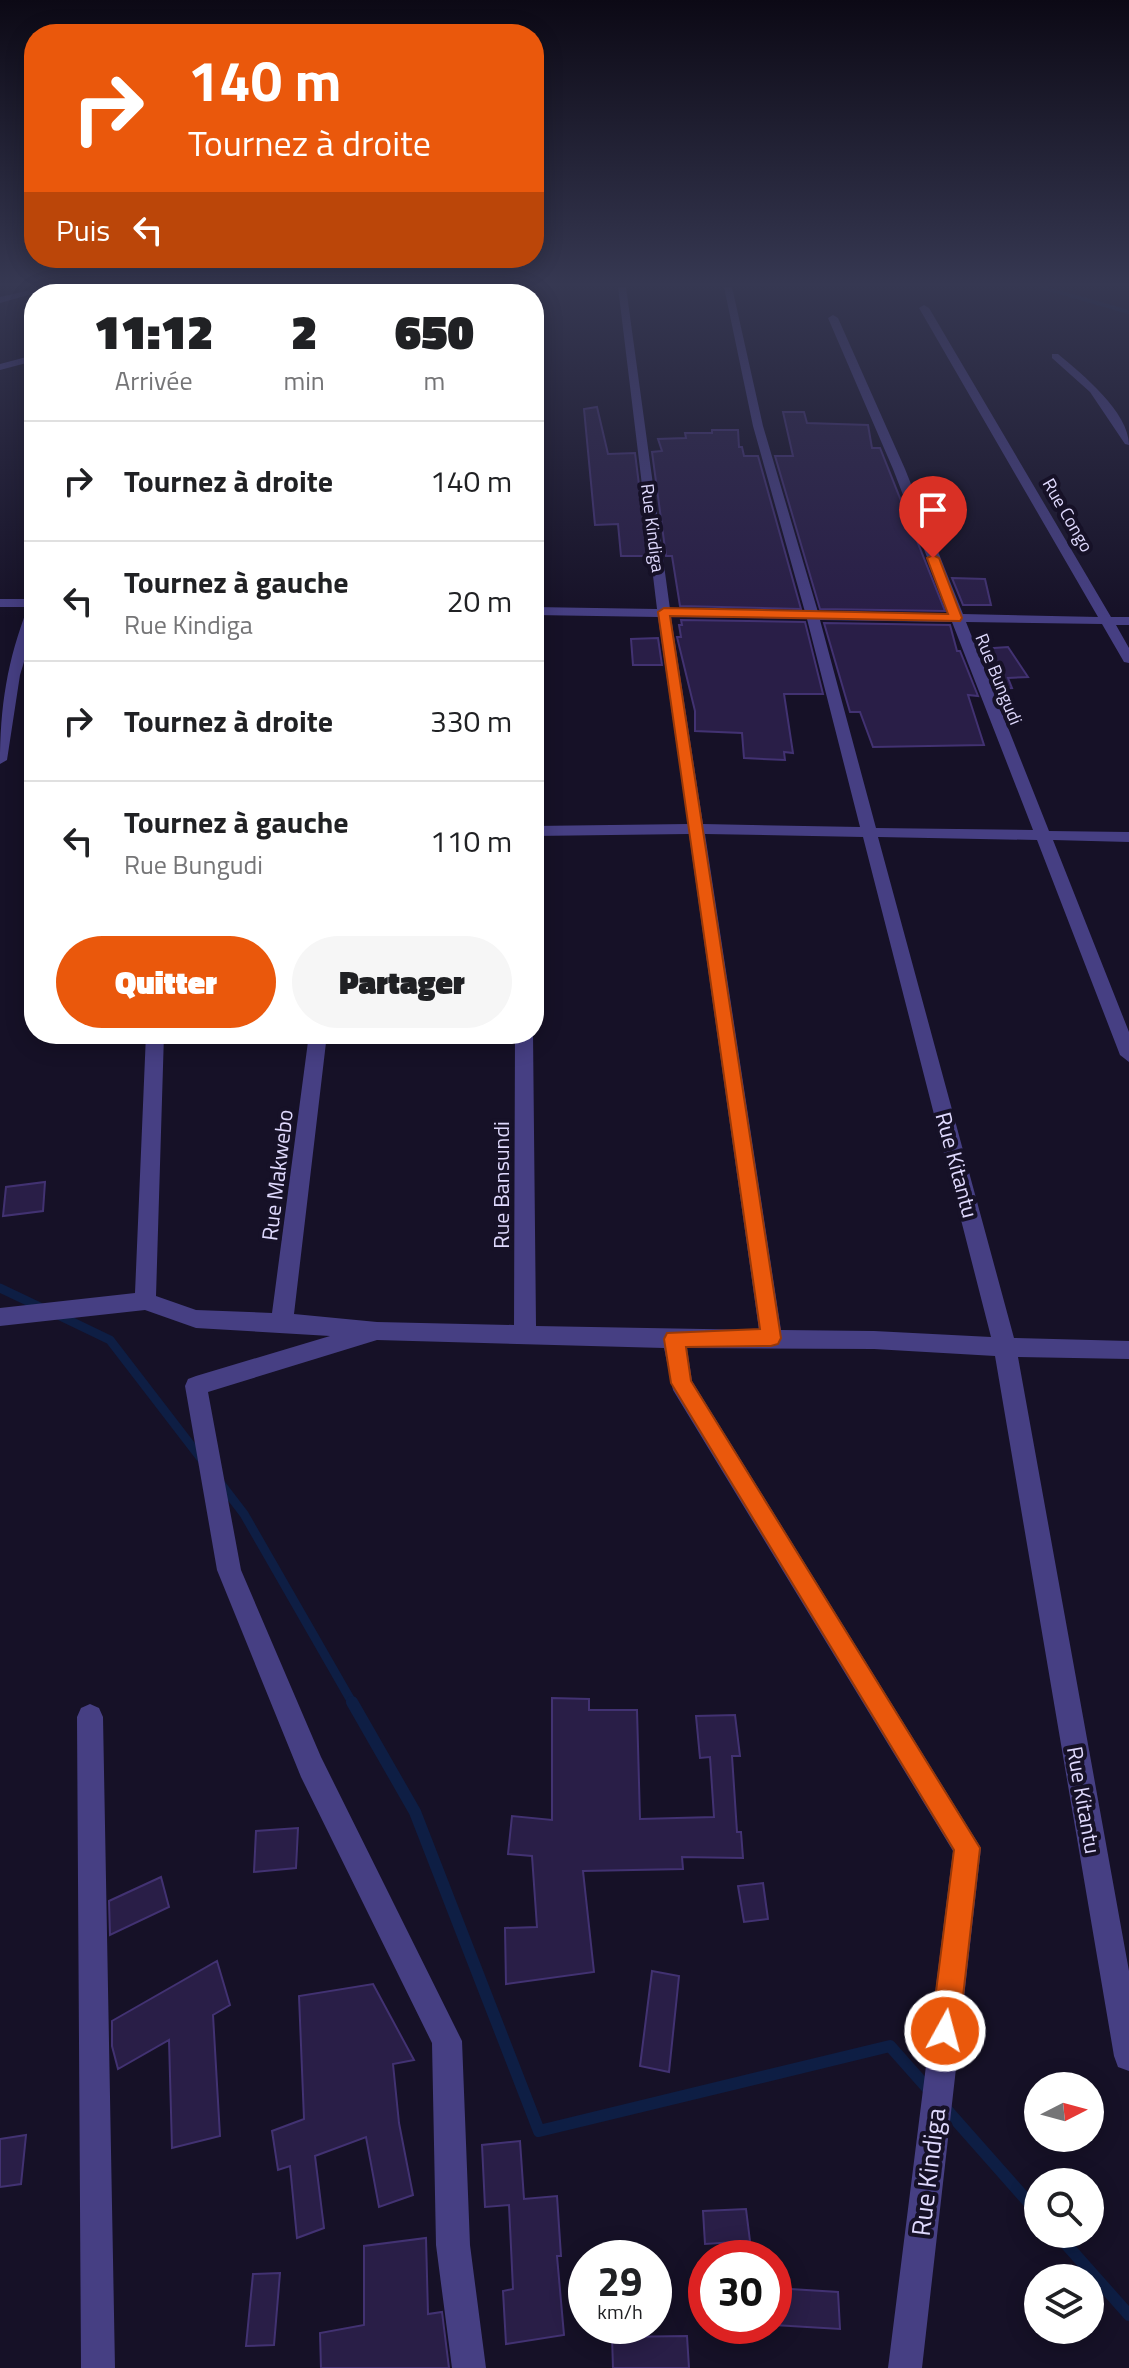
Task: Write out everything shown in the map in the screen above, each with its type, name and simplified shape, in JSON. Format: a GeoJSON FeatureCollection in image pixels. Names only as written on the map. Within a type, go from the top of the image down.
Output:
{"type":"FeatureCollection","features":[{"type":"Feature","properties":{"kind":"street","name":"Rue Kindiga"},"geometry":{"type":"LineString","coordinates":[[636,398],[695,829],[771,1338]]}},
{"type":"Feature","properties":{"kind":"street","name":"Rue Kitantu"},"geometry":{"type":"LineString","coordinates":[[752,398],[1005,1347],[1129,2056]]}},
{"type":"Feature","properties":{"kind":"street","name":"Rue Bungudi"},"geometry":{"type":"LineString","coordinates":[[868,398],[899,469],[1129,1055]]}},
{"type":"Feature","properties":{"kind":"street","name":"Rue Congo"},"geometry":{"type":"LineString","coordinates":[[977,398],[1129,659]]}},
{"type":"Feature","properties":{"kind":"street"},"geometry":{"type":"LineString","coordinates":[[1099,398],[1129,442]]}},
{"type":"Feature","properties":{"kind":"street"},"geometry":{"type":"LineString","coordinates":[[0,603],[24,605]]}},
{"type":"Feature","properties":{"kind":"street"},"geometry":{"type":"LineString","coordinates":[[544,611],[1129,621]]}},
{"type":"Feature","properties":{"kind":"street"},"geometry":{"type":"LineString","coordinates":[[0,760],[13,675],[24,639]]}},
{"type":"Feature","properties":{"kind":"street"},"geometry":{"type":"LineString","coordinates":[[544,831],[695,829],[1129,837]]}},
{"type":"Feature","properties":{"kind":"street"},"geometry":{"type":"LineString","coordinates":[[145,1301],[155,1044]]}},
{"type":"Feature","properties":{"kind":"street","name":"Rue Makwebo"},"geometry":{"type":"LineString","coordinates":[[282,1322],[317,1044]]}},
{"type":"Feature","properties":{"kind":"street","name":"Rue Bansundi"},"geometry":{"type":"LineString","coordinates":[[524,1044],[525,1336]]}},
{"type":"Feature","properties":{"kind":"street"},"geometry":{"type":"LineString","coordinates":[[0,1317],[145,1301],[196,1319],[282,1322],[377,1331],[674,1339],[874,1340],[1129,1350]]}},
{"type":"Feature","properties":{"kind":"street"},"geometry":{"type":"LineString","coordinates":[[377,1331],[196,1386],[229,1570],[311,1767],[447,2041],[453,2245],[469,2368]]}},
{"type":"Feature","properties":{"kind":"street","name":"Rue Kindiga"},"geometry":{"type":"LineString","coordinates":[[674,1339],[681,1383],[967,1848],[905,2368]]}},
{"type":"Feature","properties":{"kind":"street"},"geometry":{"type":"LineString","coordinates":[[90,1717],[98,2368]]}},
{"type":"Feature","properties":{"kind":"building"},"geometry":{"type":"Polygon","coordinates":[[[597,407],[608,454],[635,453],[648,556],[621,556],[618,524],[595,525],[584,409],[597,407]]]}},
{"type":"Feature","properties":{"kind":"building"},"geometry":{"type":"Polygon","coordinates":[[[783,412],[804,412],[807,423],[868,425],[872,448],[880,448],[945,611],[820,609],[775,456],[793,456],[783,412]]]}},
{"type":"Feature","properties":{"kind":"building"},"geometry":{"type":"Polygon","coordinates":[[[712,430],[738,430],[739,447],[742,447],[744,456],[758,456],[801,609],[680,606],[672,556],[666,556],[652,452],[662,451],[658,439],[686,438],[685,433],[712,433],[712,430]]]}},
{"type":"Feature","properties":{"kind":"building"},"geometry":{"type":"Polygon","coordinates":[[[952,578],[985,579],[991,605],[963,605],[952,578]]]}},
{"type":"Feature","properties":{"kind":"building"},"geometry":{"type":"Polygon","coordinates":[[[681,620],[805,622],[823,694],[784,694],[793,753],[784,752],[785,760],[744,758],[742,733],[695,731],[695,711],[677,637],[681,637],[681,620]]]}},
{"type":"Feature","properties":{"kind":"building"},"geometry":{"type":"Polygon","coordinates":[[[824,623],[950,625],[957,651],[960,651],[978,696],[968,695],[984,745],[873,747],[860,712],[850,712],[824,623]]]}},
{"type":"Feature","properties":{"kind":"building"},"geometry":{"type":"Polygon","coordinates":[[[658,638],[662,665],[633,665],[631,639],[658,638]]]}},
{"type":"Feature","properties":{"kind":"building"},"geometry":{"type":"Polygon","coordinates":[[[1008,647],[1028,677],[1008,678],[1012,688],[996,689],[980,649],[1008,647]]]}},
{"type":"Feature","properties":{"kind":"building"},"geometry":{"type":"Polygon","coordinates":[[[45,1182],[43,1211],[3,1216],[6,1187],[45,1182]]]}},
{"type":"Feature","properties":{"kind":"building"},"geometry":{"type":"Polygon","coordinates":[[[552,1698],[589,1699],[589,1710],[637,1710],[640,1819],[714,1817],[710,1757],[700,1758],[696,1716],[735,1715],[740,1756],[732,1756],[737,1832],[741,1832],[743,1858],[682,1857],[683,1869],[583,1871],[594,1972],[506,1984],[505,1928],[537,1927],[532,1856],[508,1854],[512,1816],[552,1820],[552,1698]]]}},
{"type":"Feature","properties":{"kind":"building"},"geometry":{"type":"Polygon","coordinates":[[[298,1828],[296,1868],[254,1872],[256,1831],[298,1828]]]}},
{"type":"Feature","properties":{"kind":"building"},"geometry":{"type":"Polygon","coordinates":[[[161,1877],[169,1907],[110,1935],[109,1901],[161,1877]]]}},
{"type":"Feature","properties":{"kind":"building"},"geometry":{"type":"Polygon","coordinates":[[[763,1883],[768,1919],[744,1922],[738,1886],[763,1883]]]}},
{"type":"Feature","properties":{"kind":"building"},"geometry":{"type":"Polygon","coordinates":[[[217,1961],[230,2005],[213,2015],[220,2136],[172,2148],[169,2040],[118,2069],[112,2046],[112,2021],[217,1961]]]}},
{"type":"Feature","properties":{"kind":"building"},"geometry":{"type":"Polygon","coordinates":[[[652,1971],[679,1976],[669,2072],[640,2066],[652,1971]]]}},
{"type":"Feature","properties":{"kind":"building"},"geometry":{"type":"Polygon","coordinates":[[[373,1984],[414,2060],[393,2064],[399,2123],[413,2195],[379,2207],[366,2137],[315,2156],[324,2228],[297,2238],[290,2166],[278,2170],[272,2131],[304,2119],[299,1996],[373,1984]]]}},
{"type":"Feature","properties":{"kind":"building"},"geometry":{"type":"Polygon","coordinates":[[[26,2135],[21,2184],[0,2187],[0,2139],[26,2135]]]}},
{"type":"Feature","properties":{"kind":"building"},"geometry":{"type":"Polygon","coordinates":[[[520,2141],[524,2199],[557,2196],[561,2256],[557,2256],[564,2335],[506,2344],[503,2291],[513,2289],[509,2205],[485,2207],[482,2145],[520,2141]]]}},
{"type":"Feature","properties":{"kind":"building"},"geometry":{"type":"Polygon","coordinates":[[[746,2209],[750,2240],[705,2240],[703,2211],[746,2209]]]}},
{"type":"Feature","properties":{"kind":"building"},"geometry":{"type":"Polygon","coordinates":[[[426,2238],[428,2314],[442,2312],[449,2368],[321,2368],[320,2333],[364,2325],[364,2246],[426,2238]]]}},
{"type":"Feature","properties":{"kind":"building"},"geometry":{"type":"Polygon","coordinates":[[[280,2273],[274,2345],[246,2346],[253,2274],[280,2273]]]}},
{"type":"Feature","properties":{"kind":"building"},"geometry":{"type":"Polygon","coordinates":[[[792,2289],[838,2292],[840,2329],[792,2326],[792,2289]]]}},
{"type":"Feature","properties":{"kind":"building"},"geometry":{"type":"Polygon","coordinates":[[[672,2336],[687,2336],[689,2368],[613,2368],[612,2344],[672,2344],[672,2336]]]}},
{"type":"Feature","properties":{"kind":"waterway"},"geometry":{"type":"LineString","coordinates":[[0,1288],[42,1308]]}},
{"type":"Feature","properties":{"kind":"waterway"},"geometry":{"type":"LineString","coordinates":[[58,1315],[110,1340],[203,1461]]}},
{"type":"Feature","properties":{"kind":"waterway"},"geometry":{"type":"LineString","coordinates":[[221,1484],[244,1514],[353,1704]]}},
{"type":"Feature","properties":{"kind":"waterway"},"geometry":{"type":"LineString","coordinates":[[352,1702],[415,1812],[539,2131],[890,2046],[929,2090]]}},
{"type":"Feature","properties":{"kind":"waterway"},"geometry":{"type":"LineString","coordinates":[[946,2109],[1024,2197]]}},
{"type":"Feature","properties":{"kind":"waterway"},"geometry":{"type":"LineString","coordinates":[[1069,2248],[1129,2315]]}},
{"type":"Feature","properties":{"kind":"route"},"geometry":{"type":"LineString","coordinates":[[933,558],[956,618],[664,612],[771,1338],[674,1339],[681,1383],[967,1848],[945,2031]]}}]}
